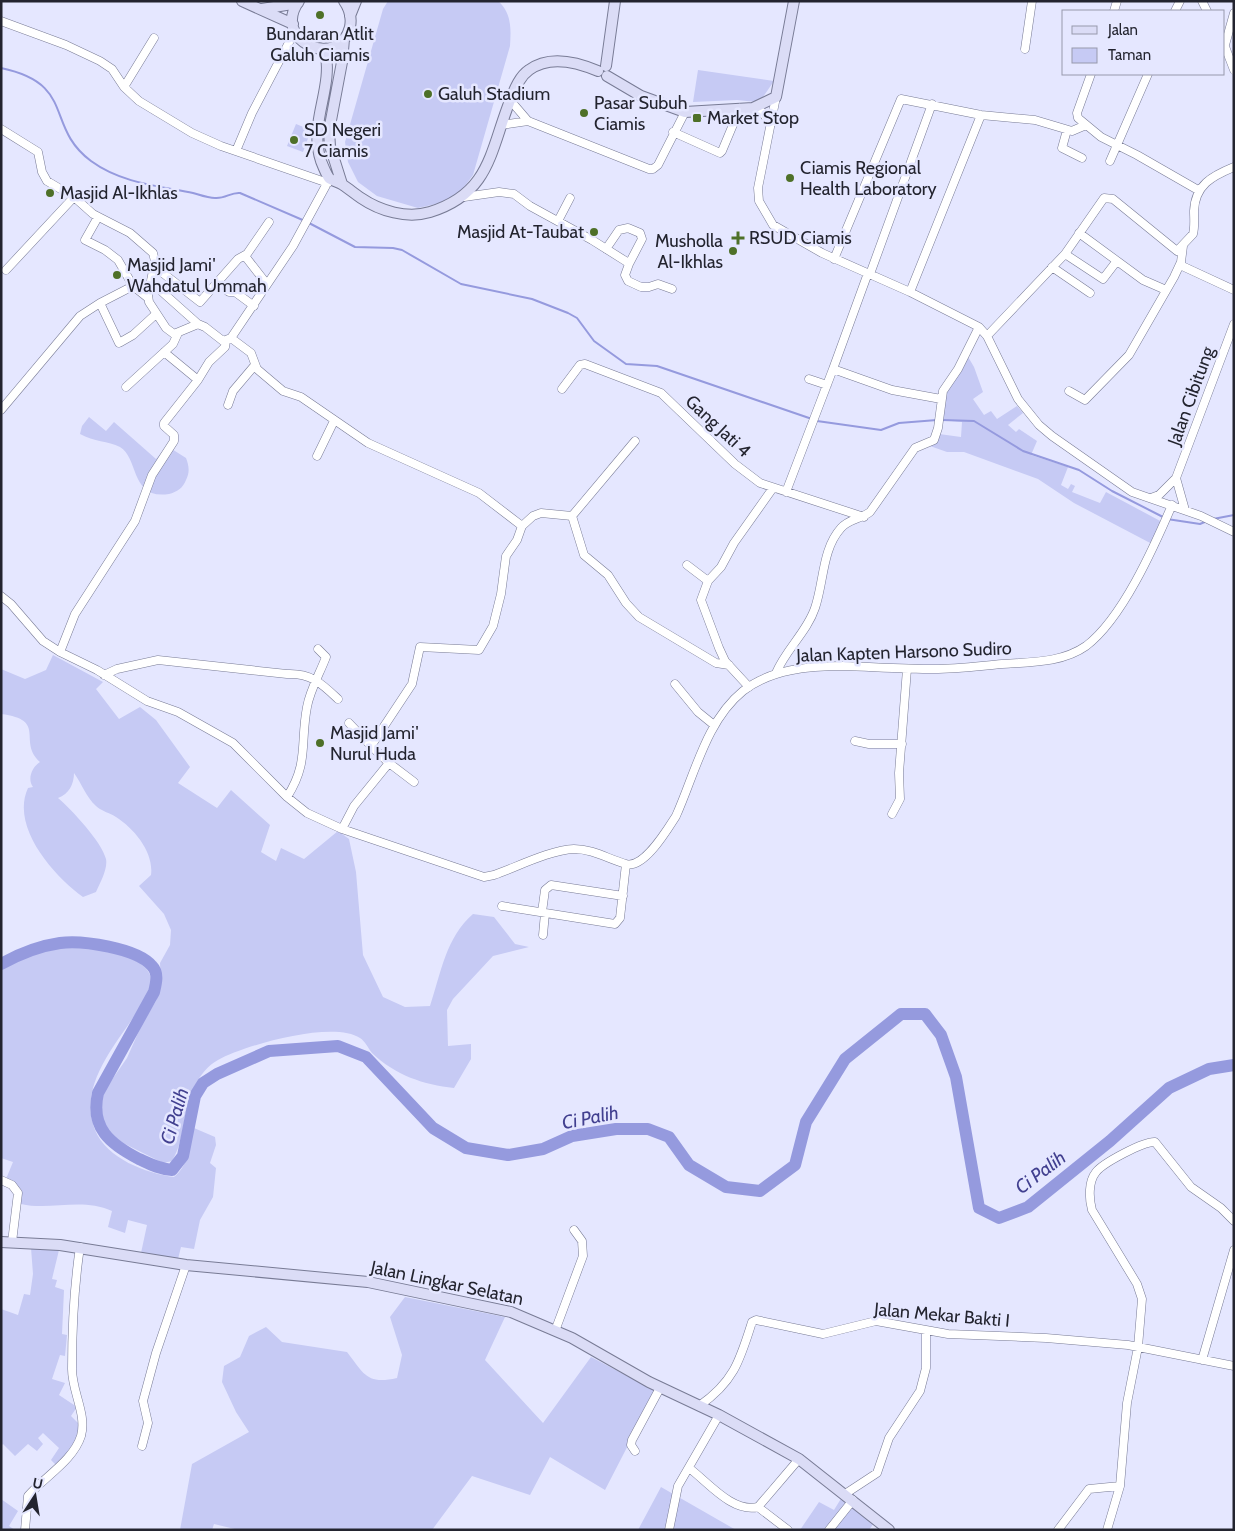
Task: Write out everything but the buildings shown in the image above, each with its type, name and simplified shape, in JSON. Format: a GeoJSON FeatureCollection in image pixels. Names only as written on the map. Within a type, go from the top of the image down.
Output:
{"type":"FeatureCollection","features":[{"type":"Feature","properties":{"kind":"street"},"geometry":{"type":"LineString","coordinates":[[246,2],[294,28],[304,43],[318,49],[325,49],[332,47],[344,38],[350,28],[350,16],[344,1]]}},
{"type":"Feature","properties":{"kind":"street"},"geometry":{"type":"LineString","coordinates":[[350,16],[356,1]]}},
{"type":"Feature","properties":{"kind":"street"},"geometry":{"type":"LineString","coordinates":[[604,71],[615,1]]}},
{"type":"Feature","properties":{"kind":"street"},"geometry":{"type":"LineString","coordinates":[[794,1],[758,188],[759,201],[773,225],[834,259],[910,292],[979,327],[987,336],[1018,399],[1039,425],[1122,486],[1201,516],[1234,532]]}},
{"type":"Feature","properties":{"kind":"street"},"geometry":{"type":"LineString","coordinates":[[1025,49],[1032,1]]}},
{"type":"Feature","properties":{"kind":"street"},"geometry":{"type":"LineString","coordinates":[[262,10],[298,2]]}},
{"type":"Feature","properties":{"kind":"street"},"geometry":{"type":"LineString","coordinates":[[236,151],[252,113],[294,28],[293,13],[298,2]]}},
{"type":"Feature","properties":{"kind":"street"},"geometry":{"type":"LineString","coordinates":[[1225,41],[1234,13]]}},
{"type":"Feature","properties":{"kind":"street"},"geometry":{"type":"LineString","coordinates":[[1,22],[66,45],[100,60],[112,69],[124,87],[139,101],[192,133],[236,151],[342,184],[368,203],[385,210],[403,214],[424,214],[445,207],[464,197],[506,192],[629,264]]}},
{"type":"Feature","properties":{"kind":"street"},"geometry":{"type":"LineString","coordinates":[[124,87],[154,38]]}},
{"type":"Feature","properties":{"kind":"street"},"geometry":{"type":"LineString","coordinates":[[342,184],[332,154],[329,131],[342,62],[344,38]]}},
{"type":"Feature","properties":{"kind":"street"},"geometry":{"type":"LineString","coordinates":[[1225,47],[1234,70]]}},
{"type":"Feature","properties":{"kind":"street"},"geometry":{"type":"LineString","coordinates":[[60,652],[75,614],[135,521],[152,475],[174,441],[174,435],[164,426],[164,423],[198,380],[209,362],[225,347],[254,306],[266,283],[303,230],[329,180],[321,160],[317,132],[318,117],[328,81],[328,64],[325,49]]}},
{"type":"Feature","properties":{"kind":"street"},"geometry":{"type":"LineString","coordinates":[[464,197],[486,166],[510,100],[527,71],[538,64],[549,61],[567,62],[604,71],[641,96],[685,112],[753,108],[762,112],[771,124]]}},
{"type":"Feature","properties":{"kind":"street"},"geometry":{"type":"LineString","coordinates":[[1091,75],[1077,113],[1078,118],[1100,137],[1198,190]]}},
{"type":"Feature","properties":{"kind":"street"},"geometry":{"type":"LineString","coordinates":[[1110,160],[1148,75]]}},
{"type":"Feature","properties":{"kind":"street"},"geometry":{"type":"LineString","coordinates":[[753,108],[776,97]]}},
{"type":"Feature","properties":{"kind":"street"},"geometry":{"type":"LineString","coordinates":[[834,259],[901,99],[981,115],[1035,120],[1074,131],[1086,125]]}},
{"type":"Feature","properties":{"kind":"street"},"geometry":{"type":"LineString","coordinates":[[510,100],[528,121],[649,169],[654,169],[658,165],[673,132],[685,112]]}},
{"type":"Feature","properties":{"kind":"street"},"geometry":{"type":"LineString","coordinates":[[786,492],[932,104]]}},
{"type":"Feature","properties":{"kind":"street"},"geometry":{"type":"LineString","coordinates":[[673,132],[718,153],[721,152],[740,108]]}},
{"type":"Feature","properties":{"kind":"street"},"geometry":{"type":"LineString","coordinates":[[910,292],[981,115]]}},
{"type":"Feature","properties":{"kind":"street"},"geometry":{"type":"LineString","coordinates":[[501,125],[528,121]]}},
{"type":"Feature","properties":{"kind":"street"},"geometry":{"type":"LineString","coordinates":[[1,129],[38,152],[42,172],[47,181],[74,197],[98,217],[117,225],[151,250],[155,257],[155,266],[148,298]]}},
{"type":"Feature","properties":{"kind":"street"},"geometry":{"type":"LineString","coordinates":[[1067,130],[1062,148],[1082,158]]}},
{"type":"Feature","properties":{"kind":"street"},"geometry":{"type":"LineString","coordinates":[[317,132],[329,131]]}},
{"type":"Feature","properties":{"kind":"street"},"geometry":{"type":"LineString","coordinates":[[987,336],[1066,254],[1102,199],[1107,196],[1131,213],[1173,250],[1177,251],[1193,234],[1194,202],[1198,190],[1210,179],[1234,167]]}},
{"type":"Feature","properties":{"kind":"street"},"geometry":{"type":"LineString","coordinates":[[6,270],[74,197]]}},
{"type":"Feature","properties":{"kind":"street"},"geometry":{"type":"LineString","coordinates":[[558,221],[570,198]]}},
{"type":"Feature","properties":{"kind":"street"},"geometry":{"type":"LineString","coordinates":[[98,217],[85,240],[105,250],[118,260],[133,286],[148,298],[156,314],[169,332],[178,334]]}},
{"type":"Feature","properties":{"kind":"street"},"geometry":{"type":"LineString","coordinates":[[186,314],[197,302],[200,302],[238,259],[245,256],[268,222]]}},
{"type":"Feature","properties":{"kind":"street"},"geometry":{"type":"LineString","coordinates":[[606,249],[616,233],[623,228],[642,234],[642,239],[625,275],[628,281],[645,288],[658,284],[672,289]]}},
{"type":"Feature","properties":{"kind":"street"},"geometry":{"type":"LineString","coordinates":[[1079,233],[1116,262],[1146,281],[1166,290]]}},
{"type":"Feature","properties":{"kind":"street"},"geometry":{"type":"LineString","coordinates":[[1069,391],[1085,400],[1129,355],[1180,265],[1183,246]]}},
{"type":"Feature","properties":{"kind":"street"},"geometry":{"type":"LineString","coordinates":[[1066,254],[1103,279],[1116,262]]}},
{"type":"Feature","properties":{"kind":"street"},"geometry":{"type":"LineString","coordinates":[[245,256],[266,283]]}},
{"type":"Feature","properties":{"kind":"street"},"geometry":{"type":"LineString","coordinates":[[1180,265],[1234,290]]}},
{"type":"Feature","properties":{"kind":"street"},"geometry":{"type":"LineString","coordinates":[[155,266],[197,302]]}},
{"type":"Feature","properties":{"kind":"street"},"geometry":{"type":"LineString","coordinates":[[1052,267],[1090,293]]}},
{"type":"Feature","properties":{"kind":"street"},"geometry":{"type":"LineString","coordinates":[[151,282],[198,324],[251,353],[255,365],[283,391],[302,397],[368,443],[478,493],[522,526]]}},
{"type":"Feature","properties":{"kind":"street"},"geometry":{"type":"LineString","coordinates":[[216,284],[229,292],[235,292],[254,306]]}},
{"type":"Feature","properties":{"kind":"street"},"geometry":{"type":"LineString","coordinates":[[1,410],[80,316],[133,286]]}},
{"type":"Feature","properties":{"kind":"street"},"geometry":{"type":"LineString","coordinates":[[100,303],[119,344],[133,335],[156,314]]}},
{"type":"Feature","properties":{"kind":"street"},"geometry":{"type":"LineString","coordinates":[[126,388],[173,344],[178,334],[198,324]]}},
{"type":"Feature","properties":{"kind":"street","name":"Jalan Cibitung"},"geometry":{"type":"LineString","coordinates":[[1176,478],[1234,324]]}},
{"type":"Feature","properties":{"kind":"street"},"geometry":{"type":"LineString","coordinates":[[776,673],[787,652],[815,609],[833,540],[845,523],[864,517],[881,498],[915,448],[934,440],[939,424],[941,399],[950,378],[959,367],[979,327]]}},
{"type":"Feature","properties":{"kind":"street"},"geometry":{"type":"LineString","coordinates":[[164,352],[198,380]]}},
{"type":"Feature","properties":{"kind":"street","name":"Gang Jati 4"},"geometry":{"type":"LineString","coordinates":[[562,388],[580,366],[585,364],[659,392],[735,464],[757,481],[773,488],[864,517]]}},
{"type":"Feature","properties":{"kind":"street"},"geometry":{"type":"LineString","coordinates":[[228,404],[233,391],[255,365]]}},
{"type":"Feature","properties":{"kind":"street"},"geometry":{"type":"LineString","coordinates":[[833,369],[892,390],[941,399]]}},
{"type":"Feature","properties":{"kind":"street"},"geometry":{"type":"LineString","coordinates":[[809,379],[827,385]]}},
{"type":"Feature","properties":{"kind":"street"},"geometry":{"type":"LineString","coordinates":[[317,456],[334,420]]}},
{"type":"Feature","properties":{"kind":"street"},"geometry":{"type":"LineString","coordinates":[[572,516],[635,441]]}},
{"type":"Feature","properties":{"kind":"street"},"geometry":{"type":"LineString","coordinates":[[1151,498],[1160,495],[1176,478]]}},
{"type":"Feature","properties":{"kind":"street"},"geometry":{"type":"LineString","coordinates":[[1176,478],[1185,510]]}},
{"type":"Feature","properties":{"kind":"street"},"geometry":{"type":"LineString","coordinates":[[749,687],[722,655],[701,600],[708,581],[721,567],[734,543],[773,488]]}},
{"type":"Feature","properties":{"kind":"street","name":"Jalan Kapten Harsono Sudiro"},"geometry":{"type":"LineString","coordinates":[[626,864],[636,864],[641,861],[667,831],[679,810],[714,725],[749,687],[776,673],[796,669],[834,666],[907,669],[962,668],[1035,662],[1061,657],[1084,647],[1109,622],[1135,580],[1172,505]]}},
{"type":"Feature","properties":{"kind":"street"},"geometry":{"type":"LineString","coordinates":[[371,746],[412,684],[420,647],[463,648],[477,651],[481,648],[493,626],[501,594],[506,556],[527,520],[541,513],[572,516]]}},
{"type":"Feature","properties":{"kind":"street"},"geometry":{"type":"LineString","coordinates":[[572,516],[584,555],[606,574],[626,603],[639,617],[716,663],[729,665]]}},
{"type":"Feature","properties":{"kind":"street"},"geometry":{"type":"LineString","coordinates":[[687,565],[708,581]]}},
{"type":"Feature","properties":{"kind":"street"},"geometry":{"type":"LineString","coordinates":[[1,596],[11,604],[43,641],[60,652],[104,675],[139,697],[178,712],[233,743],[287,797],[307,814],[342,829],[478,876],[494,875],[567,850],[586,850],[626,864],[620,918],[615,924],[502,906]]}},
{"type":"Feature","properties":{"kind":"street"},"geometry":{"type":"LineString","coordinates":[[287,797],[300,774],[304,751],[307,707],[326,657],[318,648]]}},
{"type":"Feature","properties":{"kind":"street"},"geometry":{"type":"LineString","coordinates":[[104,675],[117,669],[158,660],[298,673],[317,680],[338,699]]}},
{"type":"Feature","properties":{"kind":"street"},"geometry":{"type":"LineString","coordinates":[[892,814],[900,802],[899,773],[907,669]]}},
{"type":"Feature","properties":{"kind":"street"},"geometry":{"type":"LineString","coordinates":[[675,684],[698,712],[714,725]]}},
{"type":"Feature","properties":{"kind":"street"},"geometry":{"type":"LineString","coordinates":[[349,724],[389,763],[414,782]]}},
{"type":"Feature","properties":{"kind":"street"},"geometry":{"type":"LineString","coordinates":[[855,741],[869,744],[902,744]]}},
{"type":"Feature","properties":{"kind":"street"},"geometry":{"type":"LineString","coordinates":[[342,829],[354,806],[389,763]]}},
{"type":"Feature","properties":{"kind":"street"},"geometry":{"type":"LineString","coordinates":[[543,934],[546,890],[551,885],[623,896]]}},
{"type":"Feature","properties":{"kind":"street"},"geometry":{"type":"LineString","coordinates":[[1107,1530],[1120,1486],[1127,1403],[1138,1347],[1142,1299],[1137,1284],[1092,1210],[1089,1198],[1091,1181],[1096,1171],[1144,1143],[1154,1142],[1191,1187],[1221,1208],[1234,1221]]}},
{"type":"Feature","properties":{"kind":"street"},"geometry":{"type":"LineString","coordinates":[[1,1180],[12,1185],[18,1193],[12,1242]]}},
{"type":"Feature","properties":{"kind":"street"},"geometry":{"type":"LineString","coordinates":[[555,1331],[583,1256],[582,1241],[574,1230]]}},
{"type":"Feature","properties":{"kind":"street","name":"Jalan Lingkar Selatan"},"geometry":{"type":"LineString","coordinates":[[1,1242],[80,1247],[186,1265],[368,1282],[511,1312],[555,1331],[660,1388],[719,1415],[799,1460],[889,1530]]}},
{"type":"Feature","properties":{"kind":"street"},"geometry":{"type":"LineString","coordinates":[[25,1530],[28,1496],[74,1448],[80,1437],[83,1420],[75,1394],[72,1370],[73,1295],[80,1247]]}},
{"type":"Feature","properties":{"kind":"street"},"geometry":{"type":"LineString","coordinates":[[1202,1360],[1230,1279],[1234,1250]]}},
{"type":"Feature","properties":{"kind":"street"},"geometry":{"type":"LineString","coordinates":[[142,1446],[148,1423],[143,1401],[156,1353],[186,1265]]}},
{"type":"Feature","properties":{"kind":"street","name":"Jalan Mekar Bakti I"},"geometry":{"type":"LineString","coordinates":[[699,1406],[714,1396],[732,1376],[752,1322],[756,1320],[823,1334],[876,1321],[948,1334],[1046,1338],[1138,1347],[1234,1366]]}},
{"type":"Feature","properties":{"kind":"street"},"geometry":{"type":"LineString","coordinates":[[829,1530],[849,1497],[876,1473],[889,1438],[920,1391],[925,1374],[926,1331]]}},
{"type":"Feature","properties":{"kind":"street"},"geometry":{"type":"LineString","coordinates":[[635,1451],[632,1440],[660,1388]]}},
{"type":"Feature","properties":{"kind":"street"},"geometry":{"type":"LineString","coordinates":[[669,1530],[675,1495],[719,1415]]}},
{"type":"Feature","properties":{"kind":"street"},"geometry":{"type":"LineString","coordinates":[[689,1468],[730,1501],[750,1509],[758,1507],[799,1460]]}},
{"type":"Feature","properties":{"kind":"street"},"geometry":{"type":"LineString","coordinates":[[1058,1530],[1089,1489],[1120,1486]]}},
{"type":"Feature","properties":{"kind":"street"},"geometry":{"type":"LineString","coordinates":[[758,1507],[788,1530]]}},
{"type":"Feature","properties":{"kind":"green space","name":"Galuh Stadium"},"geometry":{"type":"Polygon","coordinates":[[[388,1],[498,1],[506,11],[510,22],[510,46],[473,175],[459,194],[440,203],[418,208],[377,196],[358,182],[348,162],[345,142],[383,9],[388,1]]]}},
{"type":"Feature","properties":{"kind":"green space"},"geometry":{"type":"Polygon","coordinates":[[[698,70],[774,81],[763,97],[756,102],[737,100],[693,102],[698,70]]]}},
{"type":"Feature","properties":{"kind":"green space"},"geometry":{"type":"Polygon","coordinates":[[[296,124],[311,130],[303,152],[287,146],[296,124]]]}},
{"type":"Feature","properties":{"kind":"green space"},"geometry":{"type":"Polygon","coordinates":[[[967,355],[974,367],[983,392],[973,399],[984,415],[991,411],[997,419],[1017,406],[1023,413],[1008,425],[1016,432],[1019,429],[1037,441],[1031,455],[1068,467],[1061,485],[1068,489],[1071,484],[1075,486],[1072,492],[1100,503],[1106,492],[1164,523],[1154,545],[1074,503],[1038,479],[964,452],[947,452],[930,446],[935,443],[939,434],[961,437],[962,422],[941,420],[947,388],[967,355]]]}},
{"type":"Feature","properties":{"kind":"green space"},"geometry":{"type":"Polygon","coordinates":[[[89,417],[106,431],[114,422],[156,459],[167,446],[186,458],[189,472],[183,485],[177,491],[169,494],[156,494],[148,491],[141,485],[126,452],[120,447],[90,439],[80,434],[82,426],[89,417]]]}},
{"type":"Feature","properties":{"kind":"green space"},"geometry":{"type":"Polygon","coordinates":[[[53,655],[103,682],[96,689],[119,719],[140,707],[156,720],[190,767],[178,783],[217,808],[231,790],[270,825],[261,852],[276,861],[281,848],[304,859],[338,831],[349,839],[356,872],[363,955],[383,997],[405,1007],[430,1006],[450,945],[456,933],[473,914],[494,917],[515,944],[529,947],[493,956],[453,999],[447,1010],[448,1046],[471,1044],[471,1059],[454,1088],[410,1078],[400,1073],[381,1061],[360,1038],[347,1033],[310,1033],[248,1048],[214,1062],[202,1074],[191,1094],[180,1143],[172,1161],[163,1163],[125,1144],[109,1133],[100,1118],[100,1097],[127,1058],[142,1024],[156,1001],[161,986],[160,963],[170,945],[171,930],[164,914],[139,886],[151,875],[149,858],[142,842],[123,822],[96,806],[74,773],[70,788],[58,798],[85,826],[99,844],[106,859],[106,867],[96,892],[83,897],[72,888],[48,864],[30,834],[25,819],[24,803],[28,788],[33,787],[30,780],[31,773],[40,762],[34,754],[31,746],[30,732],[24,721],[1,714],[1,669],[25,679],[46,670],[53,655]]]}},
{"type":"Feature","properties":{"kind":"green space"},"geometry":{"type":"Polygon","coordinates":[[[83,946],[101,949],[133,959],[148,971],[151,979],[146,997],[102,1065],[91,1096],[91,1113],[95,1130],[101,1140],[108,1149],[128,1163],[152,1172],[174,1177],[186,1161],[194,1128],[215,1137],[216,1145],[210,1163],[216,1168],[213,1197],[200,1220],[194,1249],[181,1247],[178,1259],[141,1253],[147,1225],[128,1220],[125,1233],[108,1227],[112,1211],[100,1207],[77,1204],[32,1206],[21,1204],[20,1188],[6,1179],[13,1162],[1,1158],[1,969],[41,952],[83,946]]]}},
{"type":"Feature","properties":{"kind":"green space"},"geometry":{"type":"Polygon","coordinates":[[[31,1248],[59,1250],[52,1279],[57,1280],[55,1287],[64,1290],[62,1334],[67,1335],[65,1356],[60,1355],[52,1379],[65,1383],[59,1395],[77,1407],[71,1416],[79,1424],[78,1437],[57,1466],[51,1460],[59,1448],[43,1433],[38,1438],[43,1444],[37,1451],[28,1444],[15,1456],[3,1444],[1,1446],[1,1309],[18,1315],[24,1294],[30,1295],[33,1274],[31,1248]]]}},
{"type":"Feature","properties":{"kind":"green space"},"geometry":{"type":"Polygon","coordinates":[[[405,1297],[505,1317],[485,1360],[543,1423],[591,1357],[656,1391],[605,1490],[550,1457],[530,1495],[472,1476],[432,1530],[239,1530],[214,1524],[212,1530],[180,1530],[192,1464],[249,1432],[236,1412],[222,1382],[224,1366],[240,1357],[249,1336],[266,1327],[282,1342],[347,1352],[362,1372],[372,1379],[387,1380],[397,1378],[402,1355],[390,1317],[405,1297]]]}},
{"type":"Feature","properties":{"kind":"green space"},"geometry":{"type":"Polygon","coordinates":[[[661,1487],[736,1530],[638,1530],[661,1487]]]}},
{"type":"Feature","properties":{"kind":"green space"},"geometry":{"type":"Polygon","coordinates":[[[842,1497],[874,1523],[869,1530],[800,1530],[819,1502],[834,1510],[842,1497]]]}},
{"type":"Feature","properties":{"kind":"green space"},"geometry":{"type":"Polygon","coordinates":[[[1,1499],[18,1511],[9,1526],[15,1530],[1,1530],[1,1499]]]}},
{"type":"Feature","properties":{"kind":"waterway"},"geometry":{"type":"LineString","coordinates":[[1,68],[25,75],[41,84],[57,107],[68,134],[77,148],[91,161],[103,168],[140,183],[210,198],[240,193],[305,221]]}},
{"type":"Feature","properties":{"kind":"waterway"},"geometry":{"type":"LineString","coordinates":[[309,223],[355,247],[402,250],[461,284],[532,299],[568,313],[577,318],[594,341],[626,364],[657,366],[812,419]]}},
{"type":"Feature","properties":{"kind":"waterway"},"geometry":{"type":"LineString","coordinates":[[817,421],[881,430],[899,423],[937,420]]}},
{"type":"Feature","properties":{"kind":"waterway"},"geometry":{"type":"LineString","coordinates":[[942,420],[974,421],[1023,451],[1079,470],[1112,491],[1163,517]]}},
{"type":"Feature","properties":{"kind":"waterway"},"geometry":{"type":"LineString","coordinates":[[1213,519],[1234,515]]}},
{"type":"Feature","properties":{"kind":"waterway"},"geometry":{"type":"LineString","coordinates":[[1167,519],[1200,524],[1207,521]]}},
{"type":"Feature","properties":{"kind":"waterway","name":"Ci Palih"},"geometry":{"type":"LineString","coordinates":[[1,964],[37,948],[70,942],[95,944],[122,950],[134,954],[152,966],[156,975],[154,992],[98,1093],[97,1116],[105,1134],[119,1147],[139,1159],[163,1169],[172,1170],[183,1156],[195,1096],[203,1083],[217,1074],[269,1051],[338,1046],[366,1057],[433,1128],[466,1148],[508,1155],[543,1149],[572,1136],[616,1129],[648,1129],[669,1137],[689,1165],[726,1187],[760,1191],[795,1165],[806,1122],[845,1059],[901,1014],[925,1014],[941,1035],[956,1077],[979,1208],[999,1218],[1028,1207],[1110,1141],[1169,1088],[1209,1069],[1234,1065]]}},
{"type":"Feature","properties":{"kind":"place","name":"Bundaran Atlit Galuh Ciamis"},"geometry":{"type":"Point","coordinates":[320,15]}},
{"type":"Feature","properties":{"kind":"place","name":"Galuh Stadium"},"geometry":{"type":"Point","coordinates":[428,94]}},
{"type":"Feature","properties":{"kind":"place","name":"Pasar Subuh Ciamis"},"geometry":{"type":"Point","coordinates":[584,113]}},
{"type":"Feature","properties":{"kind":"place","name":"Market Stop"},"geometry":{"type":"Point","coordinates":[697,118]}},
{"type":"Feature","properties":{"kind":"place","name":"SD Negeri 7 Ciamis"},"geometry":{"type":"Point","coordinates":[294,140]}},
{"type":"Feature","properties":{"kind":"place","name":"Ciamis Regional Health Laboratory"},"geometry":{"type":"Point","coordinates":[790,178]}},
{"type":"Feature","properties":{"kind":"place","name":"Masjid Al-Ikhlas"},"geometry":{"type":"Point","coordinates":[50,193]}},
{"type":"Feature","properties":{"kind":"place","name":"Masjid At-Taubat"},"geometry":{"type":"Point","coordinates":[594,232]}},
{"type":"Feature","properties":{"kind":"place","name":"RSUD Ciamis"},"geometry":{"type":"Point","coordinates":[738,238]}},
{"type":"Feature","properties":{"kind":"place","name":"Musholla Al-Ikhlas"},"geometry":{"type":"Point","coordinates":[733,251]}},
{"type":"Feature","properties":{"kind":"place","name":"Masjid Jami' Wahdatul Ummah"},"geometry":{"type":"Point","coordinates":[117,275]}},
{"type":"Feature","properties":{"kind":"place","name":"Masjid Jami' Nurul Huda"},"geometry":{"type":"Point","coordinates":[320,743]}}]}
